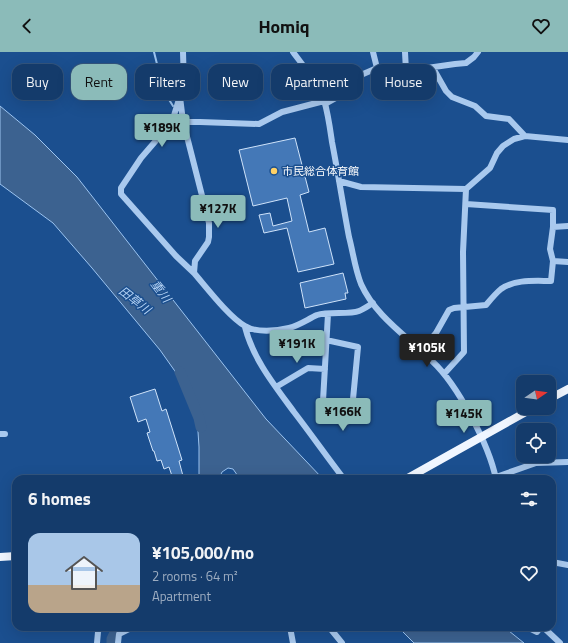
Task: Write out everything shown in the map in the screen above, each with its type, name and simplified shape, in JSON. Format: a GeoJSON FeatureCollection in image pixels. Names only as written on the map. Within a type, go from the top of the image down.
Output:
{"type":"FeatureCollection","features":[{"type":"Feature","properties":{"kind":"main road"},"geometry":{"type":"LineString","coordinates":[[556,395],[568,388]]}},
{"type":"Feature","properties":{"kind":"main road"},"geometry":{"type":"LineString","coordinates":[[413,475],[520,415]]}},
{"type":"Feature","properties":{"kind":"main road"},"geometry":{"type":"LineString","coordinates":[[0,557],[12,556]]}},
{"type":"Feature","properties":{"kind":"street"},"geometry":{"type":"LineString","coordinates":[[182,52],[183,64]]}},
{"type":"Feature","properties":{"kind":"street"},"geometry":{"type":"LineString","coordinates":[[293,52],[311,76],[324,102],[357,271],[361,284],[372,303],[389,323],[421,351],[444,374],[473,420],[490,459],[495,475]]}},
{"type":"Feature","properties":{"kind":"street"},"geometry":{"type":"LineString","coordinates":[[373,52],[375,64]]}},
{"type":"Feature","properties":{"kind":"street"},"geometry":{"type":"LineString","coordinates":[[405,52],[406,64]]}},
{"type":"Feature","properties":{"kind":"street"},"geometry":{"type":"LineString","coordinates":[[436,67],[466,62],[474,57],[478,52]]}},
{"type":"Feature","properties":{"kind":"street"},"geometry":{"type":"LineString","coordinates":[[172,122],[183,121],[259,124],[282,112],[327,102],[336,98],[344,91],[354,78],[371,70]]}},
{"type":"Feature","properties":{"kind":"street"},"geometry":{"type":"LineString","coordinates":[[436,73],[446,91],[452,97],[475,106],[486,116],[509,119],[525,136]]}},
{"type":"Feature","properties":{"kind":"street"},"geometry":{"type":"LineString","coordinates":[[179,100],[172,122],[142,158],[121,188],[121,194],[176,256],[194,273],[231,316],[245,327],[262,331],[276,331],[304,323],[317,316],[358,311],[372,303]]}},
{"type":"Feature","properties":{"kind":"street"},"geometry":{"type":"LineString","coordinates":[[180,100],[183,121],[209,223],[210,237],[195,261],[194,273]]}},
{"type":"Feature","properties":{"kind":"street"},"geometry":{"type":"LineString","coordinates":[[339,181],[361,187],[466,189],[490,168],[497,153],[503,146],[514,139],[525,136],[568,140]]}},
{"type":"Feature","properties":{"kind":"street"},"geometry":{"type":"LineString","coordinates":[[444,374],[464,352],[464,225],[466,189]]}},
{"type":"Feature","properties":{"kind":"street"},"geometry":{"type":"LineString","coordinates":[[421,351],[436,333],[449,310],[454,308],[486,305],[500,289],[506,286],[522,282],[551,281],[553,261],[550,249],[553,227],[553,210],[466,204]]}},
{"type":"Feature","properties":{"kind":"street"},"geometry":{"type":"LineString","coordinates":[[553,227],[568,226]]}},
{"type":"Feature","properties":{"kind":"street"},"geometry":{"type":"LineString","coordinates":[[553,261],[568,262]]}},
{"type":"Feature","properties":{"kind":"street"},"geometry":{"type":"LineString","coordinates":[[326,340],[358,347],[351,420],[344,423],[337,420],[323,401],[326,340],[328,314]]}},
{"type":"Feature","properties":{"kind":"street"},"geometry":{"type":"LineString","coordinates":[[245,327],[249,341],[256,355],[276,387],[341,475]]}},
{"type":"Feature","properties":{"kind":"street"},"geometry":{"type":"LineString","coordinates":[[276,387],[308,368],[325,369]]}},
{"type":"Feature","properties":{"kind":"street"},"geometry":{"type":"LineString","coordinates":[[504,475],[536,463],[568,462]]}},
{"type":"Feature","properties":{"kind":"street"},"geometry":{"type":"LineString","coordinates":[[556,563],[568,565]]}},
{"type":"Feature","properties":{"kind":"street"},"geometry":{"type":"LineString","coordinates":[[97,643],[98,631]]}},
{"type":"Feature","properties":{"kind":"street"},"geometry":{"type":"LineString","coordinates":[[118,643],[119,634],[125,631]]}},
{"type":"Feature","properties":{"kind":"street"},"geometry":{"type":"LineString","coordinates":[[291,631],[293,643]]}},
{"type":"Feature","properties":{"kind":"street"},"geometry":{"type":"LineString","coordinates":[[332,631],[342,643]]}},
{"type":"Feature","properties":{"kind":"street"},"geometry":{"type":"LineString","coordinates":[[546,631],[560,643]]}},
{"type":"Feature","properties":{"kind":"water","name":"重川"},"geometry":{"type":"Polygon","coordinates":[[[0,106],[35,135],[77,177],[266,419],[319,475],[237,475],[233,469],[228,468],[222,472],[221,475],[199,475],[196,401],[160,350],[53,223],[0,184],[0,106]]]}},
{"type":"Feature","properties":{"kind":"water"},"geometry":{"type":"Polygon","coordinates":[[[402,631],[509,631],[524,643],[414,643],[402,631]]]}},
{"type":"Feature","properties":{"kind":"building"},"geometry":{"type":"Polygon","coordinates":[[[295,138],[309,192],[300,195],[309,232],[325,228],[334,264],[298,272],[287,228],[264,233],[259,215],[270,213],[273,226],[292,221],[287,198],[253,206],[239,150],[295,138]]]}},
{"type":"Feature","properties":{"kind":"building"},"geometry":{"type":"Polygon","coordinates":[[[343,273],[348,293],[345,293],[346,299],[305,308],[300,283],[343,273]]]}},
{"type":"Feature","properties":{"kind":"building"},"geometry":{"type":"Polygon","coordinates":[[[155,389],[162,411],[166,409],[182,460],[179,461],[183,475],[172,475],[169,467],[164,469],[161,460],[157,461],[147,433],[150,432],[146,419],[138,422],[130,397],[155,389]]]}},
{"type":"Feature","properties":{"kind":"waterway"},"geometry":{"type":"LineString","coordinates":[[154,52],[160,76],[167,81],[168,98],[173,106]]}},
{"type":"Feature","properties":{"kind":"waterway","name":"田草川"},"geometry":{"type":"LineString","coordinates":[[180,372],[199,418],[201,427]]}},
{"type":"Feature","properties":{"kind":"waterway","name":"田草川"},"geometry":{"type":"LineString","coordinates":[[112,643],[112,639],[116,631]]}},
{"type":"Feature","properties":{"kind":"place","name":"市民総合体育館"},"geometry":{"type":"Point","coordinates":[274,171]}}]}
